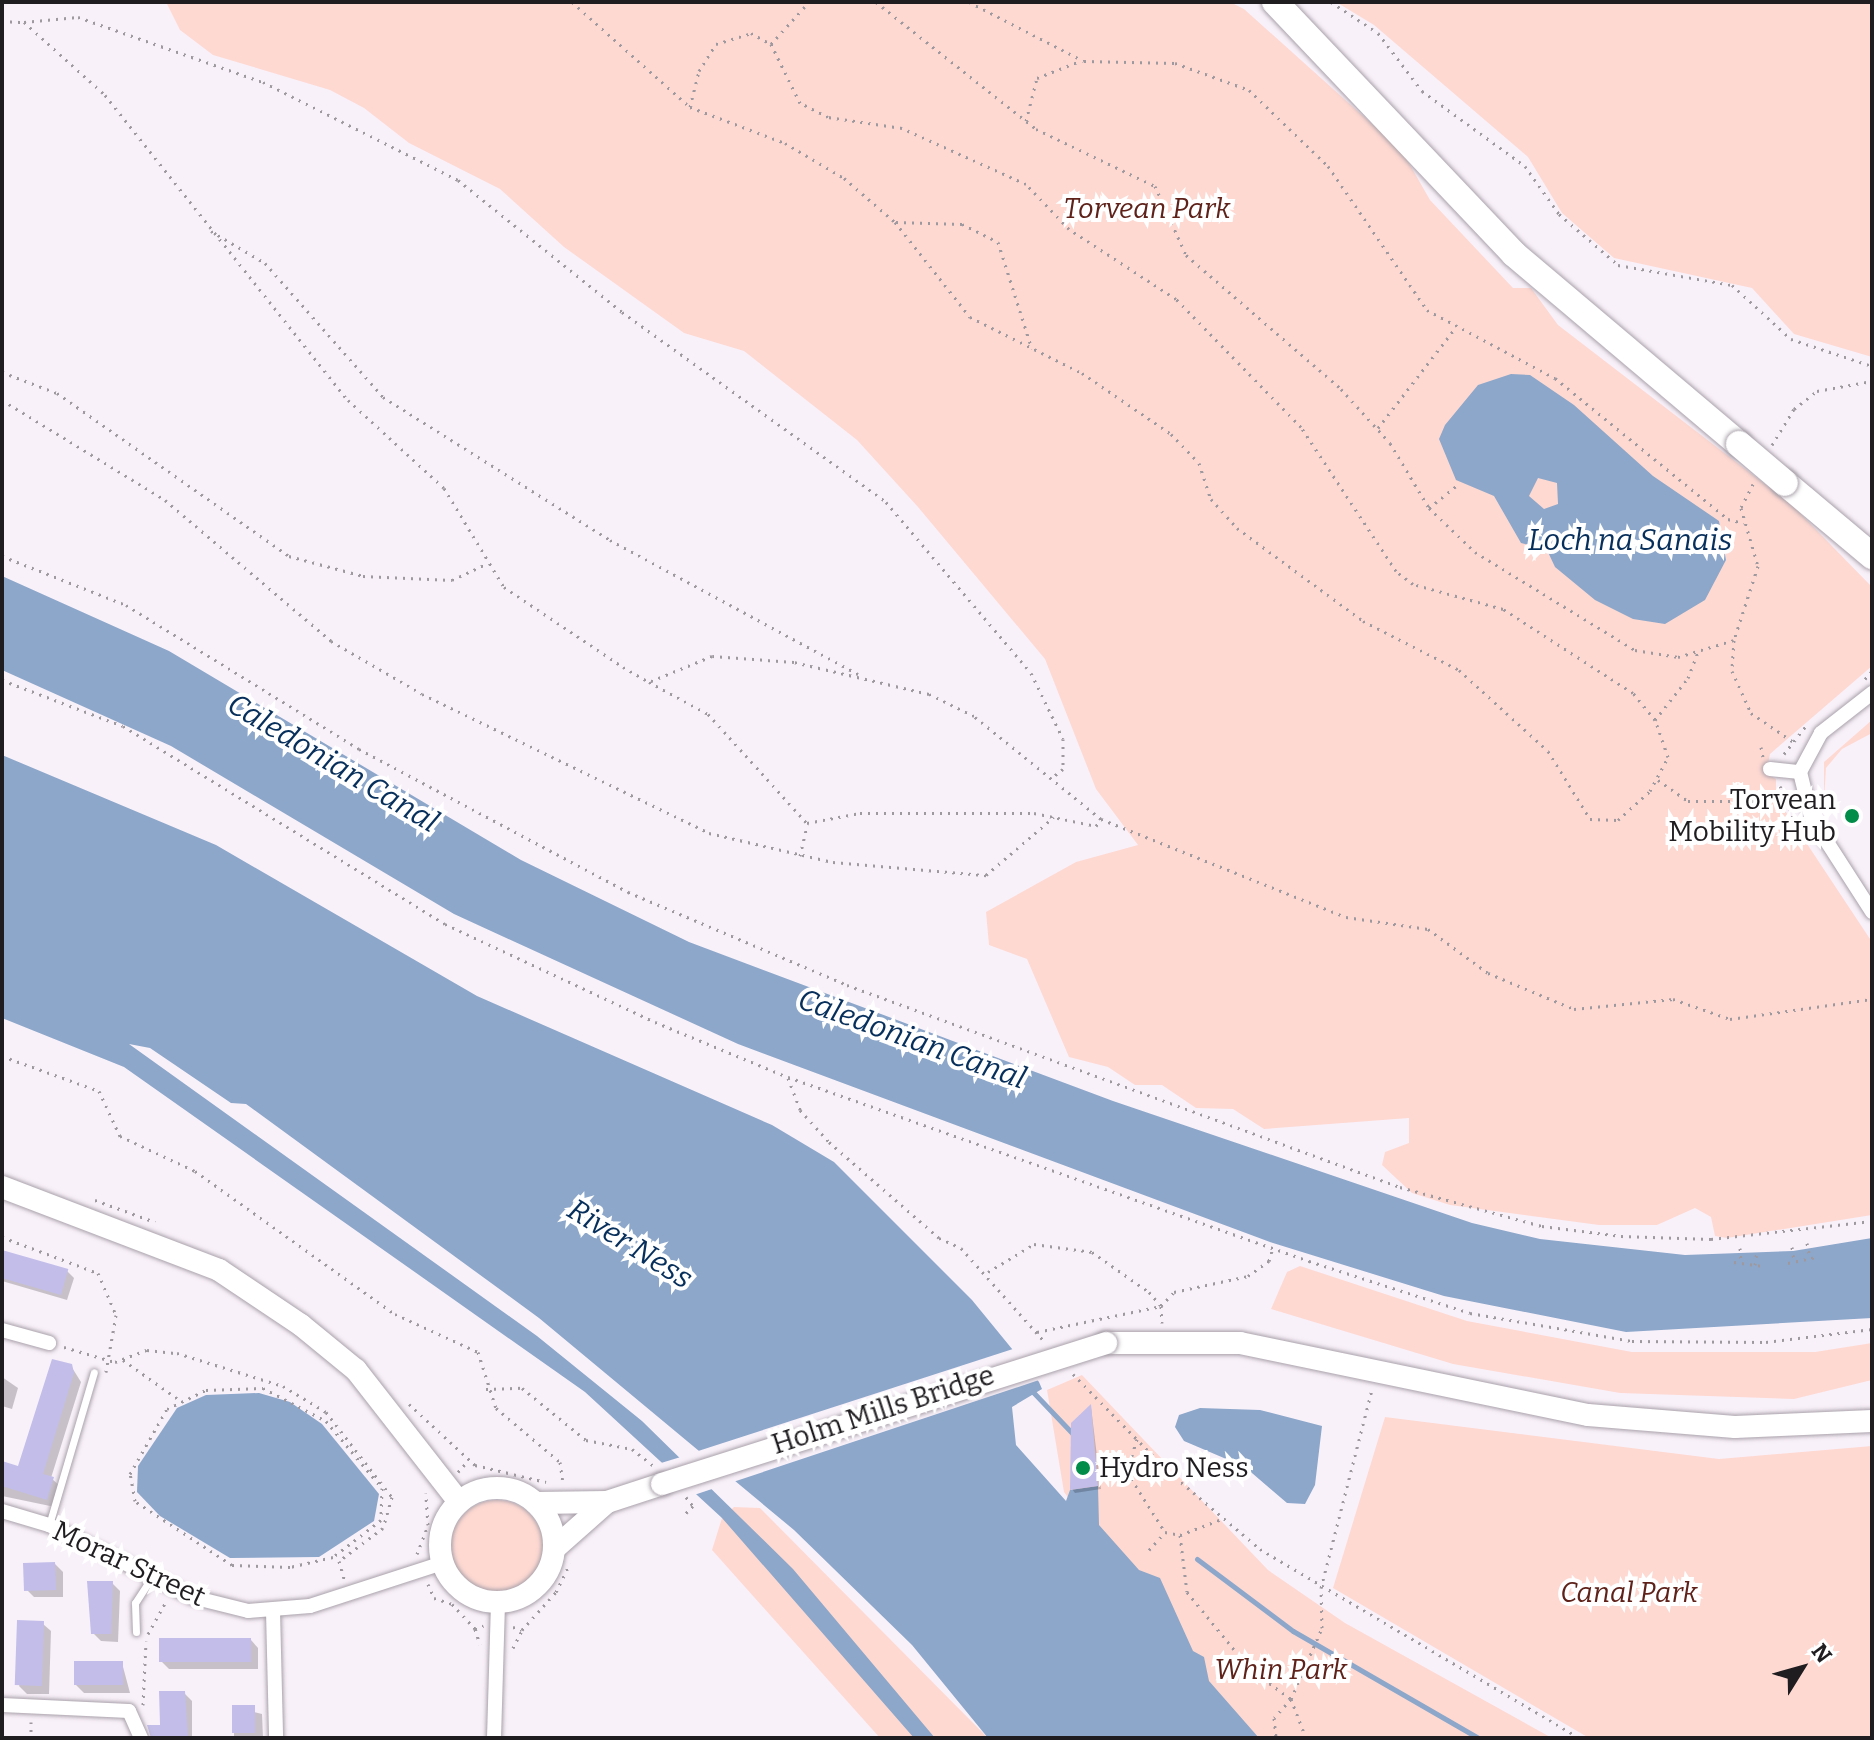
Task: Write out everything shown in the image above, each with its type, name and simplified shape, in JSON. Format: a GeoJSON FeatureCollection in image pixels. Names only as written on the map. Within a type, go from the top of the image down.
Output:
{"type":"FeatureCollection","features":[{"type":"Feature","properties":{"kind":"highway"},"geometry":{"type":"LineString","coordinates":[[1275,2],[1525,265],[1785,483],[1863,540],[1872,556]]}},
{"type":"Feature","properties":{"kind":"main road"},"geometry":{"type":"LineString","coordinates":[[2,1187],[219,1270],[301,1325],[356,1370],[459,1502]]}},
{"type":"Feature","properties":{"kind":"main road","name":"Holm Mills Bridge"},"geometry":{"type":"LineString","coordinates":[[607,1502],[1106,1343],[1240,1343],[1588,1415],[1735,1427],[1872,1421]]}},
{"type":"Feature","properties":{"kind":"main road"},"geometry":{"type":"LineString","coordinates":[[498,1488],[536,1503],[607,1502],[564,1551],[543,1581],[498,1612],[464,1592],[433,1568],[442,1530],[459,1502],[498,1488]]}},
{"type":"Feature","properties":{"kind":"main road"},"geometry":{"type":"LineString","coordinates":[[536,1503],[564,1551]]}},
{"type":"Feature","properties":{"kind":"street"},"geometry":{"type":"LineString","coordinates":[[1870,697],[1821,733],[1800,772],[1811,817],[1872,912]]}},
{"type":"Feature","properties":{"kind":"street"},"geometry":{"type":"LineString","coordinates":[[1770,769],[1800,772]]}},
{"type":"Feature","properties":{"kind":"street"},"geometry":{"type":"LineString","coordinates":[[2,1330],[49,1343]]}},
{"type":"Feature","properties":{"kind":"street","name":"Morar Street"},"geometry":{"type":"LineString","coordinates":[[2,1511],[49,1525],[173,1589],[226,1607],[273,1611],[348,1596],[433,1568]]}},
{"type":"Feature","properties":{"kind":"street"},"geometry":{"type":"LineString","coordinates":[[273,1611],[276,1738]]}},
{"type":"Feature","properties":{"kind":"street"},"geometry":{"type":"LineString","coordinates":[[494,1738],[498,1612]]}},
{"type":"Feature","properties":{"kind":"street"},"geometry":{"type":"LineString","coordinates":[[2,1705],[117,1710],[138,1720],[141,1738]]}},
{"type":"Feature","properties":{"kind":"lane"},"geometry":{"type":"LineString","coordinates":[[49,1525],[94,1372]]}},
{"type":"Feature","properties":{"kind":"lane"},"geometry":{"type":"LineString","coordinates":[[136,1632],[135,1603],[151,1578]]}},
{"type":"Feature","properties":{"kind":"path"},"geometry":{"type":"LineString","coordinates":[[572,2],[690,107],[785,143],[844,178],[895,222],[970,317],[1082,373],[1171,434],[1199,463],[1211,499],[1237,528],[1363,621],[1459,670],[1548,751],[1590,819],[1618,820],[1658,780],[1668,757],[1655,720],[1633,693],[1535,626],[1396,571],[1301,427],[1176,299],[1081,239],[1026,184],[902,128],[812,111],[793,95],[771,44],[738,33],[716,44],[699,71],[690,107]]}},
{"type":"Feature","properties":{"kind":"path"},"geometry":{"type":"LineString","coordinates":[[771,44],[809,2]]}},
{"type":"Feature","properties":{"kind":"path"},"geometry":{"type":"LineString","coordinates":[[876,2],[1026,121],[1097,163],[1155,186],[1186,255],[1308,355],[1378,429],[1429,508],[1475,552],[1635,650],[1661,657],[1734,640]]}},
{"type":"Feature","properties":{"kind":"path"},"geometry":{"type":"LineString","coordinates":[[969,2],[1084,61]]}},
{"type":"Feature","properties":{"kind":"path"},"geometry":{"type":"LineString","coordinates":[[1331,2],[1378,33],[1422,91],[1525,166],[1559,214],[1618,265],[1732,285],[1791,339],[1872,366]]}},
{"type":"Feature","properties":{"kind":"path"},"geometry":{"type":"LineString","coordinates":[[2,21],[78,17],[263,82],[458,180],[622,312],[886,502],[1031,673],[1063,739],[1063,769],[1054,776]]}},
{"type":"Feature","properties":{"kind":"path"},"geometry":{"type":"LineString","coordinates":[[24,22],[105,95],[207,229],[348,400],[444,488],[487,564],[504,587],[649,682],[708,714],[807,823]]}},
{"type":"Feature","properties":{"kind":"path"},"geometry":{"type":"LineString","coordinates":[[1026,121],[1037,78],[1063,62],[1175,63],[1264,101],[1328,166],[1427,310],[1555,378],[1728,519],[1743,523]]}},
{"type":"Feature","properties":{"kind":"path"},"geometry":{"type":"LineString","coordinates":[[895,222],[962,224],[998,242],[1032,349]]}},
{"type":"Feature","properties":{"kind":"path"},"geometry":{"type":"LineString","coordinates":[[207,229],[265,263],[383,397],[596,532],[862,676]]}},
{"type":"Feature","properties":{"kind":"path"},"geometry":{"type":"LineString","coordinates":[[1378,429],[1456,327]]}},
{"type":"Feature","properties":{"kind":"path"},"geometry":{"type":"LineString","coordinates":[[2,372],[96,418],[289,556],[378,577],[452,580],[487,564]]}},
{"type":"Feature","properties":{"kind":"path"},"geometry":{"type":"LineString","coordinates":[[1766,457],[1794,409],[1817,391],[1872,381]]}},
{"type":"Feature","properties":{"kind":"path"},"geometry":{"type":"LineString","coordinates":[[2,400],[165,500],[331,641],[409,686],[709,833],[800,856],[986,875],[1054,817]]}},
{"type":"Feature","properties":{"kind":"path"},"geometry":{"type":"LineString","coordinates":[[1760,470],[1741,508],[1758,566],[1734,640],[1732,671],[1742,700],[1792,741]]}},
{"type":"Feature","properties":{"kind":"path"},"geometry":{"type":"LineString","coordinates":[[1429,508],[1457,485]]}},
{"type":"Feature","properties":{"kind":"path"},"geometry":{"type":"LineString","coordinates":[[2,556],[126,605],[396,770],[628,892],[847,985],[1400,1187],[1542,1226],[1621,1236],[1738,1238],[1872,1221]]}},
{"type":"Feature","properties":{"kind":"path"},"geometry":{"type":"LineString","coordinates":[[1655,720],[1688,678],[1699,650]]}},
{"type":"Feature","properties":{"kind":"path"},"geometry":{"type":"LineString","coordinates":[[649,682],[712,656],[862,676],[929,694],[974,716],[1054,776],[1101,819],[1346,917],[1428,929],[1488,973],[1574,1009],[1673,999],[1730,1019],[1872,999]]}},
{"type":"Feature","properties":{"kind":"path"},"geometry":{"type":"LineString","coordinates":[[2,680],[174,754],[445,924],[788,1077],[1273,1247],[1470,1313],[1632,1341],[1766,1342],[1872,1329]]}},
{"type":"Feature","properties":{"kind":"path"},"geometry":{"type":"LineString","coordinates":[[1658,780],[1688,801],[1785,801]]}},
{"type":"Feature","properties":{"kind":"path"},"geometry":{"type":"LineString","coordinates":[[807,823],[860,813],[1054,817],[1096,826],[1101,819]]}},
{"type":"Feature","properties":{"kind":"path"},"geometry":{"type":"LineString","coordinates":[[800,856],[807,823]]}},
{"type":"Feature","properties":{"kind":"path"},"geometry":{"type":"LineString","coordinates":[[2,1056],[99,1091],[120,1136],[195,1171],[395,1314],[478,1352],[484,1363],[486,1389],[503,1417],[564,1467],[562,1485]]}},
{"type":"Feature","properties":{"kind":"path"},"geometry":{"type":"LineString","coordinates":[[788,1077],[800,1110],[829,1142],[987,1273],[1050,1348]]}},
{"type":"Feature","properties":{"kind":"path"},"geometry":{"type":"LineString","coordinates":[[987,1273],[1017,1251],[1051,1242],[1111,1260],[1161,1306],[1162,1323],[1177,1324]]}},
{"type":"Feature","properties":{"kind":"path"},"geometry":{"type":"LineString","coordinates":[[1807,1243],[1810,1258]]}},
{"type":"Feature","properties":{"kind":"path"},"geometry":{"type":"LineString","coordinates":[[1037,1332],[1161,1306],[1174,1292],[1260,1271],[1273,1247]]}},
{"type":"Feature","properties":{"kind":"path"},"geometry":{"type":"LineString","coordinates":[[1792,1247],[1794,1261]]}},
{"type":"Feature","properties":{"kind":"path"},"geometry":{"type":"LineString","coordinates":[[1740,1248],[1741,1263]]}},
{"type":"Feature","properties":{"kind":"path"},"geometry":{"type":"LineString","coordinates":[[1755,1265],[1757,1250]]}},
{"type":"Feature","properties":{"kind":"path"},"geometry":{"type":"LineString","coordinates":[[1788,1263],[1816,1257]]}},
{"type":"Feature","properties":{"kind":"path"},"geometry":{"type":"LineString","coordinates":[[1734,1262],[1761,1266]]}},
{"type":"Feature","properties":{"kind":"path"},"geometry":{"type":"LineString","coordinates":[[49,1343],[123,1360],[163,1382],[178,1399]]}},
{"type":"Feature","properties":{"kind":"path"},"geometry":{"type":"LineString","coordinates":[[123,1360],[147,1350],[177,1353],[291,1389],[340,1425],[392,1497],[383,1528],[339,1561],[348,1596]]}},
{"type":"Feature","properties":{"kind":"path"},"geometry":{"type":"LineString","coordinates":[[1071,1372],[1222,1519],[1321,1588],[1580,1738]]}},
{"type":"Feature","properties":{"kind":"path"},"geometry":{"type":"LineString","coordinates":[[1276,1738],[1274,1718],[1291,1699],[1322,1628],[1321,1588],[1374,1386]]}},
{"type":"Feature","properties":{"kind":"path"},"geometry":{"type":"LineString","coordinates":[[263,1388],[308,1407],[375,1476],[385,1497],[381,1520],[333,1557],[308,1565],[232,1565],[189,1542],[147,1514],[130,1488],[147,1437],[178,1399],[263,1388]]}},
{"type":"Feature","properties":{"kind":"path"},"geometry":{"type":"LineString","coordinates":[[486,1389],[522,1388],[586,1440],[632,1449],[693,1506],[686,1513]]}},
{"type":"Feature","properties":{"kind":"path"},"geometry":{"type":"LineString","coordinates":[[1137,1439],[1127,1472],[1165,1532],[1180,1535],[1222,1519]]}},
{"type":"Feature","properties":{"kind":"path"},"geometry":{"type":"LineString","coordinates":[[424,1489],[428,1525],[416,1550],[433,1568],[434,1598],[452,1604],[475,1629],[498,1612],[522,1630],[556,1592],[564,1551]]}},
{"type":"Feature","properties":{"kind":"path"},"geometry":{"type":"LineString","coordinates":[[1149,1550],[1165,1532]]}},
{"type":"Feature","properties":{"kind":"path"},"geometry":{"type":"LineString","coordinates":[[1180,1535],[1187,1592],[1250,1669],[1291,1699],[1306,1738]]}},
{"type":"Feature","properties":{"kind":"path"},"geometry":{"type":"LineString","coordinates":[[138,1720],[146,1639],[173,1589]]}},
{"type":"Feature","properties":{"kind":"green space","name":"Torvean Park"},"geometry":{"type":"Polygon","coordinates":[[[166,2],[1230,2],[1244,9],[1402,151],[1430,200],[1513,288],[1531,288],[1558,325],[1792,505],[1872,587],[1872,666],[1770,754],[1766,774],[1776,779],[1776,797],[1872,942],[1872,1215],[1727,1238],[1715,1236],[1711,1217],[1695,1208],[1657,1225],[1599,1225],[1450,1205],[1412,1193],[1382,1165],[1385,1152],[1409,1143],[1409,1118],[1264,1129],[1233,1109],[1196,1108],[1162,1085],[1135,1085],[1108,1067],[1069,1057],[1027,959],[989,945],[986,912],[1076,862],[1138,845],[1096,789],[1045,659],[918,507],[857,440],[744,351],[684,333],[564,247],[500,189],[409,143],[364,108],[330,90],[213,55],[180,30],[166,2]]]}},
{"type":"Feature","properties":{"kind":"green space"},"geometry":{"type":"Polygon","coordinates":[[[1336,2],[1872,2],[1872,357],[1794,334],[1752,288],[1614,258],[1562,213],[1528,157],[1374,25],[1336,2]]]}},
{"type":"Feature","properties":{"kind":"green space"},"geometry":{"type":"Polygon","coordinates":[[[1872,720],[1872,733],[1842,749],[1826,768],[1824,801],[1824,762],[1872,720]]]}},
{"type":"Feature","properties":{"kind":"green space"},"geometry":{"type":"Polygon","coordinates":[[[1300,1266],[1467,1321],[1632,1352],[1815,1352],[1872,1343],[1872,1380],[1794,1399],[1620,1393],[1453,1364],[1271,1309],[1287,1272],[1300,1266]]]}},
{"type":"Feature","properties":{"kind":"green space","name":"Whin Park"},"geometry":{"type":"Polygon","coordinates":[[[1082,1375],[1268,1570],[1345,1623],[1552,1738],[1247,1738],[1064,1492],[1047,1390],[1082,1375]]]}},
{"type":"Feature","properties":{"kind":"green space","name":"Canal Park"},"geometry":{"type":"Polygon","coordinates":[[[1385,1417],[1719,1459],[1872,1446],[1872,1738],[1589,1738],[1333,1588],[1385,1417]]]}},
{"type":"Feature","properties":{"kind":"green space"},"geometry":{"type":"Polygon","coordinates":[[[497,1500],[515,1503],[530,1513],[540,1528],[543,1546],[540,1564],[530,1579],[515,1589],[497,1592],[479,1589],[464,1579],[454,1564],[451,1546],[454,1528],[464,1513],[479,1503],[497,1500]]]}},
{"type":"Feature","properties":{"kind":"green space"},"geometry":{"type":"Polygon","coordinates":[[[734,1507],[760,1508],[988,1738],[880,1738],[712,1550],[722,1518],[734,1507]]]}},
{"type":"Feature","properties":{"kind":"water","name":"Loch na Sanais"},"geometry":{"type":"Polygon","coordinates":[[[1511,374],[1530,375],[1574,405],[1653,476],[1719,521],[1726,560],[1705,600],[1665,624],[1633,619],[1595,600],[1555,567],[1547,550],[1521,543],[1494,496],[1456,480],[1439,439],[1445,425],[1478,385],[1511,374]],[[1538,478],[1529,496],[1544,509],[1558,504],[1557,483],[1538,478]]]}},
{"type":"Feature","properties":{"kind":"water","name":"Caledonian Canal"},"geometry":{"type":"Polygon","coordinates":[[[2,576],[169,651],[521,860],[689,942],[1113,1101],[1472,1223],[1540,1239],[1685,1255],[1793,1251],[1872,1238],[1872,1318],[1626,1332],[1444,1296],[1273,1243],[738,1044],[454,914],[171,746],[2,670],[2,576]]]}},
{"type":"Feature","properties":{"kind":"water","name":"River Ness"},"geometry":{"type":"Polygon","coordinates":[[[2,755],[216,845],[477,996],[772,1125],[834,1162],[972,1300],[1039,1382],[1042,1389],[1012,1407],[1016,1445],[1066,1501],[1070,1490],[1098,1486],[1099,1525],[1139,1570],[1160,1578],[1193,1651],[1204,1657],[1209,1681],[1259,1738],[988,1738],[912,1645],[794,1530],[539,1318],[246,1104],[231,1103],[150,1048],[129,1044],[537,1336],[642,1421],[793,1569],[935,1738],[914,1738],[722,1518],[585,1392],[124,1067],[2,1018],[2,755]]]}},
{"type":"Feature","properties":{"kind":"water"},"geometry":{"type":"Polygon","coordinates":[[[259,1393],[290,1402],[322,1424],[379,1494],[374,1521],[319,1557],[230,1558],[160,1516],[137,1492],[138,1466],[177,1408],[206,1395],[259,1393]]]}},
{"type":"Feature","properties":{"kind":"water"},"geometry":{"type":"Polygon","coordinates":[[[1200,1408],[1260,1410],[1322,1426],[1315,1485],[1305,1504],[1287,1503],[1245,1467],[1184,1441],[1175,1427],[1179,1415],[1200,1408]]]}},
{"type":"Feature","properties":{"kind":"pier"},"geometry":{"type":"Polygon","coordinates":[[[1016,1348],[1042,1379],[727,1484],[692,1453],[1016,1348]]]}},
{"type":"Feature","properties":{"kind":"pier"},"geometry":{"type":"Polygon","coordinates":[[[684,1456],[718,1487],[694,1495],[661,1463],[684,1456]]]}},
{"type":"Feature","properties":{"kind":"building"},"geometry":{"type":"Polygon","coordinates":[[[2,1250],[68,1269],[61,1295],[2,1278],[2,1250]]]}},
{"type":"Feature","properties":{"kind":"building"},"geometry":{"type":"Polygon","coordinates":[[[52,1359],[72,1364],[74,1373],[43,1474],[54,1477],[47,1500],[2,1486],[2,1461],[18,1466],[52,1359]]]}},
{"type":"Feature","properties":{"kind":"building","name":"Hydro Ness"},"geometry":{"type":"Polygon","coordinates":[[[1091,1404],[1098,1486],[1070,1490],[1071,1423],[1091,1404]]]}},
{"type":"Feature","properties":{"kind":"building"},"geometry":{"type":"Polygon","coordinates":[[[55,1562],[56,1590],[24,1591],[23,1563],[55,1562]]]}},
{"type":"Feature","properties":{"kind":"building"},"geometry":{"type":"Polygon","coordinates":[[[87,1581],[113,1581],[111,1634],[91,1634],[87,1581]]]}},
{"type":"Feature","properties":{"kind":"building"},"geometry":{"type":"Polygon","coordinates":[[[17,1620],[44,1621],[42,1686],[15,1685],[17,1620]]]}},
{"type":"Feature","properties":{"kind":"building"},"geometry":{"type":"Polygon","coordinates":[[[159,1638],[251,1638],[251,1662],[159,1662],[159,1638]]]}},
{"type":"Feature","properties":{"kind":"building"},"geometry":{"type":"Polygon","coordinates":[[[74,1661],[123,1661],[123,1685],[74,1685],[74,1661]]]}},
{"type":"Feature","properties":{"kind":"building"},"geometry":{"type":"Polygon","coordinates":[[[159,1691],[185,1691],[188,1738],[151,1738],[147,1725],[160,1725],[159,1691]]]}},
{"type":"Feature","properties":{"kind":"building"},"geometry":{"type":"Polygon","coordinates":[[[232,1705],[255,1705],[255,1733],[232,1733],[232,1705]]]}},
{"type":"Feature","properties":{"kind":"waterway"},"geometry":{"type":"LineString","coordinates":[[1033,1392],[1073,1434]]}},
{"type":"Feature","properties":{"kind":"waterway"},"geometry":{"type":"LineString","coordinates":[[1197,1559],[1293,1631],[1478,1738]]}},
{"type":"Feature","properties":{"kind":"place","name":"Torvean Mobility Hub"},"geometry":{"type":"Point","coordinates":[1852,816]}},
{"type":"Feature","properties":{"kind":"place","name":"Hydro Ness"},"geometry":{"type":"Point","coordinates":[1083,1468]}}]}
